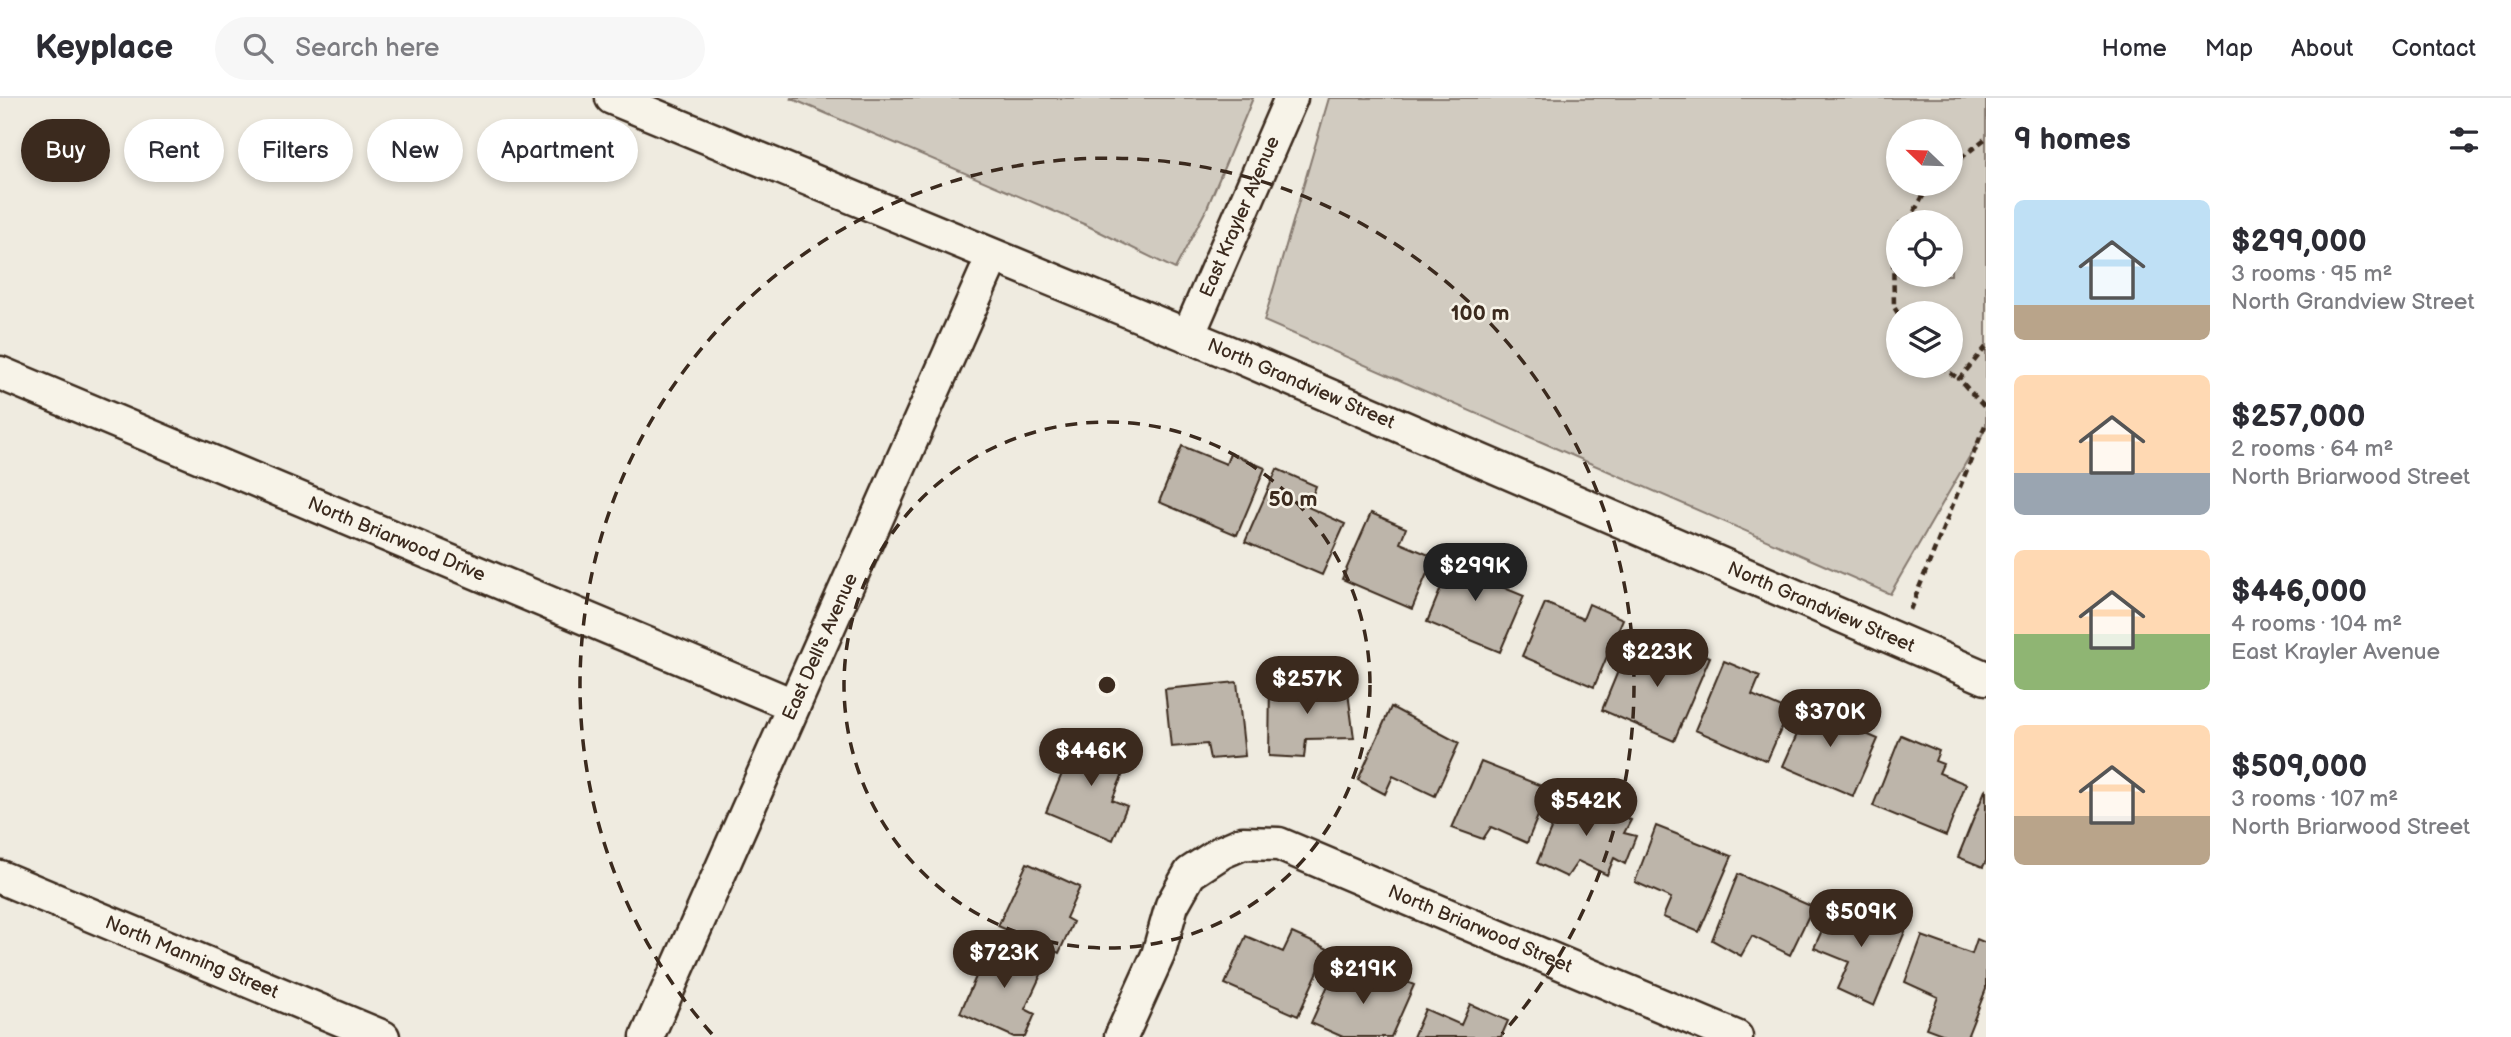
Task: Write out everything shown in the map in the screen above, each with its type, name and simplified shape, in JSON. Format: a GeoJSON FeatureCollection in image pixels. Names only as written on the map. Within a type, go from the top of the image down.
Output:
{"type":"FeatureCollection","features":[{"type":"Feature","properties":{"kind":"street","name":"North Grandview Street"},"geometry":{"type":"LineString","coordinates":[[612,98],[1188,336],[1986,678]]}},
{"type":"Feature","properties":{"kind":"street","name":"East Krayler Avenue"},"geometry":{"type":"LineString","coordinates":[[1188,336],[1291,98]]}},
{"type":"Feature","properties":{"kind":"street","name":"East Dell's Avenue"},"geometry":{"type":"LineString","coordinates":[[647,1037],[993,256]]}},
{"type":"Feature","properties":{"kind":"street","name":"North Briarwood Drive"},"geometry":{"type":"LineString","coordinates":[[0,373],[793,705]]}},
{"type":"Feature","properties":{"kind":"street","name":"North Briarwood Street"},"geometry":{"type":"LineString","coordinates":[[1121,1037],[1158,955],[1172,905],[1190,873],[1222,852],[1243,844],[1279,844],[1736,1037]]}},
{"type":"Feature","properties":{"kind":"street","name":"North Manning Street"},"geometry":{"type":"LineString","coordinates":[[0,877],[383,1037]]}},
{"type":"Feature","properties":{"kind":"path"},"geometry":{"type":"LineString","coordinates":[[1964,156],[1986,138]]}},
{"type":"Feature","properties":{"kind":"path"},"geometry":{"type":"LineString","coordinates":[[1986,347],[1959,379],[1986,409]]}},
{"type":"Feature","properties":{"kind":"path"},"geometry":{"type":"LineString","coordinates":[[1898,640],[1986,423]]}},
{"type":"Feature","properties":{"kind":"shaded area"},"geometry":{"type":"Polygon","coordinates":[[[790,98],[1253,98],[1207,208],[1175,269],[1086,225],[790,98]]]}},
{"type":"Feature","properties":{"kind":"shaded area"},"geometry":{"type":"Polygon","coordinates":[[[1329,98],[1986,98],[1986,428],[1890,594],[1264,321],[1329,98]]]}},
{"type":"Feature","properties":{"kind":"building"},"geometry":{"type":"Polygon","coordinates":[[[1182,446],[1226,464],[1230,453],[1265,468],[1237,535],[1159,502],[1182,446]]]}},
{"type":"Feature","properties":{"kind":"building"},"geometry":{"type":"Polygon","coordinates":[[[1277,469],[1316,486],[1308,507],[1345,524],[1322,575],[1245,542],[1277,469]]]}},
{"type":"Feature","properties":{"kind":"building"},"geometry":{"type":"Polygon","coordinates":[[[1371,513],[1406,528],[1400,543],[1434,557],[1412,609],[1342,579],[1371,513]]]}},
{"type":"Feature","properties":{"kind":"building"},"geometry":{"type":"Polygon","coordinates":[[[1457,549],[1492,564],[1485,580],[1524,596],[1500,652],[1427,622],[1457,549]]]}},
{"type":"Feature","properties":{"kind":"building"},"geometry":{"type":"Polygon","coordinates":[[[1545,603],[1583,619],[1589,604],[1623,619],[1594,687],[1522,656],[1545,603]]]}},
{"type":"Feature","properties":{"kind":"building"},"geometry":{"type":"Polygon","coordinates":[[[1673,641],[1710,657],[1674,741],[1602,710],[1625,654],[1645,663],[1650,651],[1667,658],[1673,641]]]}},
{"type":"Feature","properties":{"kind":"building"},"geometry":{"type":"Polygon","coordinates":[[[1724,661],[1760,676],[1752,695],[1789,711],[1767,761],[1695,730],[1724,661]]]}},
{"type":"Feature","properties":{"kind":"building"},"geometry":{"type":"Polygon","coordinates":[[[1270,681],[1347,685],[1354,738],[1306,739],[1304,758],[1269,756],[1270,681]]]}},
{"type":"Feature","properties":{"kind":"building"},"geometry":{"type":"Polygon","coordinates":[[[1237,682],[1245,756],[1210,759],[1207,744],[1171,747],[1165,689],[1237,682]]]}},
{"type":"Feature","properties":{"kind":"building"},"geometry":{"type":"Polygon","coordinates":[[[1813,698],[1848,712],[1843,724],[1878,739],[1853,796],[1783,766],[1813,698]]]}},
{"type":"Feature","properties":{"kind":"building"},"geometry":{"type":"Polygon","coordinates":[[[1391,707],[1459,743],[1435,796],[1393,776],[1385,794],[1358,780],[1391,707]]]}},
{"type":"Feature","properties":{"kind":"building"},"geometry":{"type":"Polygon","coordinates":[[[1078,735],[1130,757],[1112,800],[1127,806],[1113,840],[1046,812],[1078,735]]]}},
{"type":"Feature","properties":{"kind":"building"},"geometry":{"type":"Polygon","coordinates":[[[1901,735],[1939,751],[1935,761],[1943,764],[1939,773],[1966,784],[1946,836],[1873,806],[1901,735]]]}},
{"type":"Feature","properties":{"kind":"building"},"geometry":{"type":"Polygon","coordinates":[[[1481,762],[1549,789],[1527,843],[1491,827],[1483,839],[1452,828],[1481,762]]]}},
{"type":"Feature","properties":{"kind":"building"},"geometry":{"type":"Polygon","coordinates":[[[1986,788],[1986,861],[1983,867],[1958,857],[1986,788]]]}},
{"type":"Feature","properties":{"kind":"building"},"geometry":{"type":"Polygon","coordinates":[[[1566,792],[1631,820],[1624,833],[1636,836],[1625,864],[1614,858],[1607,875],[1578,861],[1567,877],[1537,863],[1566,792]]]}},
{"type":"Feature","properties":{"kind":"building"},"geometry":{"type":"Polygon","coordinates":[[[1656,826],[1732,856],[1699,932],[1663,917],[1671,898],[1635,882],[1656,826]]]}},
{"type":"Feature","properties":{"kind":"building"},"geometry":{"type":"Polygon","coordinates":[[[1027,863],[1080,887],[1066,918],[1073,922],[1059,953],[998,926],[1027,863]]]}},
{"type":"Feature","properties":{"kind":"building"},"geometry":{"type":"Polygon","coordinates":[[[1738,874],[1813,907],[1790,955],[1752,936],[1741,956],[1712,940],[1738,874]]]}},
{"type":"Feature","properties":{"kind":"building"},"geometry":{"type":"Polygon","coordinates":[[[1836,899],[1906,929],[1874,1006],[1837,989],[1849,962],[1814,948],[1836,899]]]}},
{"type":"Feature","properties":{"kind":"building"},"geometry":{"type":"Polygon","coordinates":[[[1292,933],[1328,949],[1298,1016],[1225,984],[1246,936],[1283,952],[1292,933]]]}},
{"type":"Feature","properties":{"kind":"building"},"geometry":{"type":"Polygon","coordinates":[[[1922,936],[1972,954],[1977,939],[1986,943],[1986,989],[1967,1037],[1950,1037],[1926,1028],[1938,997],[1905,982],[1922,936]]]}},
{"type":"Feature","properties":{"kind":"building"},"geometry":{"type":"Polygon","coordinates":[[[992,940],[1046,964],[1025,1009],[1035,1014],[1025,1037],[1014,1037],[960,1013],[992,940]]]}},
{"type":"Feature","properties":{"kind":"building"},"geometry":{"type":"Polygon","coordinates":[[[1377,969],[1414,985],[1391,1037],[1343,1037],[1311,1023],[1334,972],[1369,988],[1377,969]]]}},
{"type":"Feature","properties":{"kind":"building"},"geometry":{"type":"Polygon","coordinates":[[[1470,1004],[1508,1021],[1501,1037],[1413,1037],[1425,1009],[1461,1025],[1470,1004]]]}}]}
